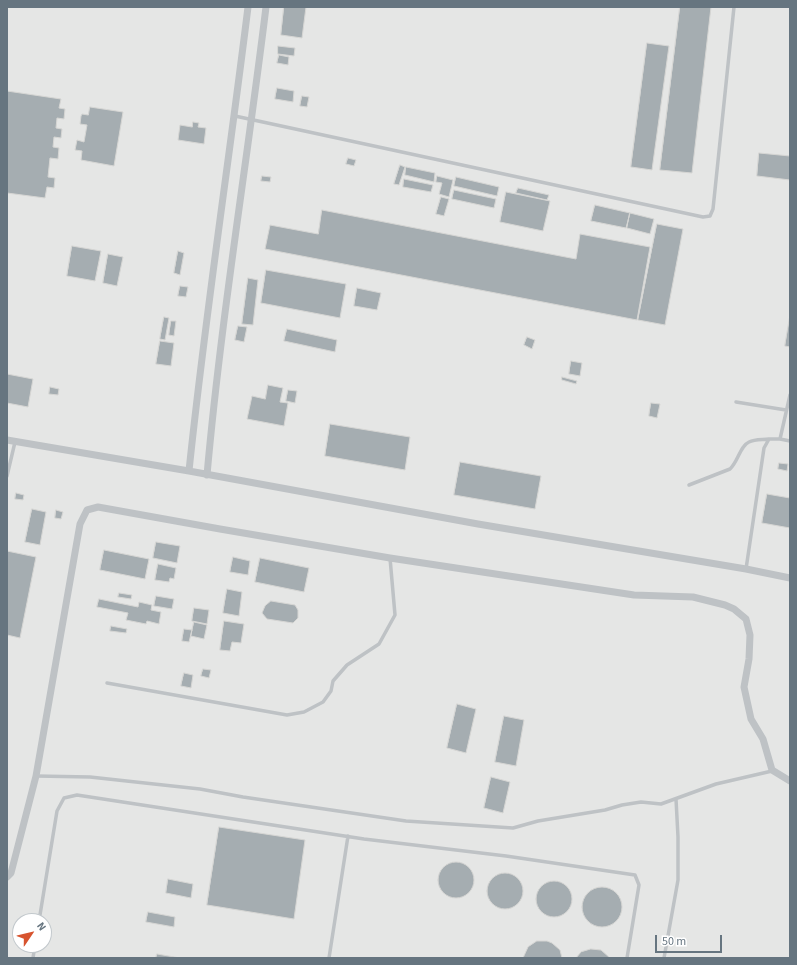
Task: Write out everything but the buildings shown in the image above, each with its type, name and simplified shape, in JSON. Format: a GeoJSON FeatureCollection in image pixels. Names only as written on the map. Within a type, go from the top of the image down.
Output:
{"type":"FeatureCollection","features":[{"type":"Feature","properties":{"kind":"street"},"geometry":{"type":"LineString","coordinates":[[189,471],[204,336],[235,116],[248,7]]}},
{"type":"Feature","properties":{"kind":"street"},"geometry":{"type":"LineString","coordinates":[[207,475],[221,343],[266,7]]}},
{"type":"Feature","properties":{"kind":"street"},"geometry":{"type":"LineString","coordinates":[[7,440],[189,471],[478,524],[746,569],[790,578]]}},
{"type":"Feature","properties":{"kind":"street"},"geometry":{"type":"LineString","coordinates":[[7,877],[10,873],[36,776],[80,524],[87,510],[98,507],[220,530],[390,558],[634,595],[693,597],[734,609],[746,619],[750,635],[749,659],[744,687],[751,719],[763,739],[772,770],[790,781]]}},
{"type":"Feature","properties":{"kind":"lane"},"geometry":{"type":"LineString","coordinates":[[235,116],[703,217],[710,216],[713,209],[734,7]]}},
{"type":"Feature","properties":{"kind":"lane"},"geometry":{"type":"LineString","coordinates":[[780,439],[790,394]]}},
{"type":"Feature","properties":{"kind":"lane"},"geometry":{"type":"LineString","coordinates":[[736,402],[786,410]]}},
{"type":"Feature","properties":{"kind":"lane"},"geometry":{"type":"LineString","coordinates":[[689,485],[730,469],[735,464],[744,446],[749,442],[780,439],[790,441]]}},
{"type":"Feature","properties":{"kind":"lane"},"geometry":{"type":"LineString","coordinates":[[746,569],[764,448],[769,440]]}},
{"type":"Feature","properties":{"kind":"lane"},"geometry":{"type":"LineString","coordinates":[[7,476],[15,442]]}},
{"type":"Feature","properties":{"kind":"lane"},"geometry":{"type":"LineString","coordinates":[[107,683],[287,715],[304,712],[323,702],[331,691],[333,681],[347,665],[379,644],[395,615],[390,558]]}},
{"type":"Feature","properties":{"kind":"lane"},"geometry":{"type":"LineString","coordinates":[[36,776],[90,778],[146,783],[200,789],[243,798],[406,821],[513,828],[538,821],[605,810],[622,805],[641,802],[661,804],[716,784],[772,770]]}},
{"type":"Feature","properties":{"kind":"lane"},"geometry":{"type":"LineString","coordinates":[[40,913],[57,811],[64,798],[77,795],[348,836],[528,859],[635,875],[639,885],[627,958]]}},
{"type":"Feature","properties":{"kind":"lane"},"geometry":{"type":"LineString","coordinates":[[664,958],[678,880],[676,799]]}},
{"type":"Feature","properties":{"kind":"lane"},"geometry":{"type":"LineString","coordinates":[[329,958],[348,836]]}},
{"type":"Feature","properties":{"kind":"shaded area"},"geometry":{"type":"Polygon","coordinates":[[[7,7],[790,7],[790,958],[7,958],[7,7]]]}}]}
